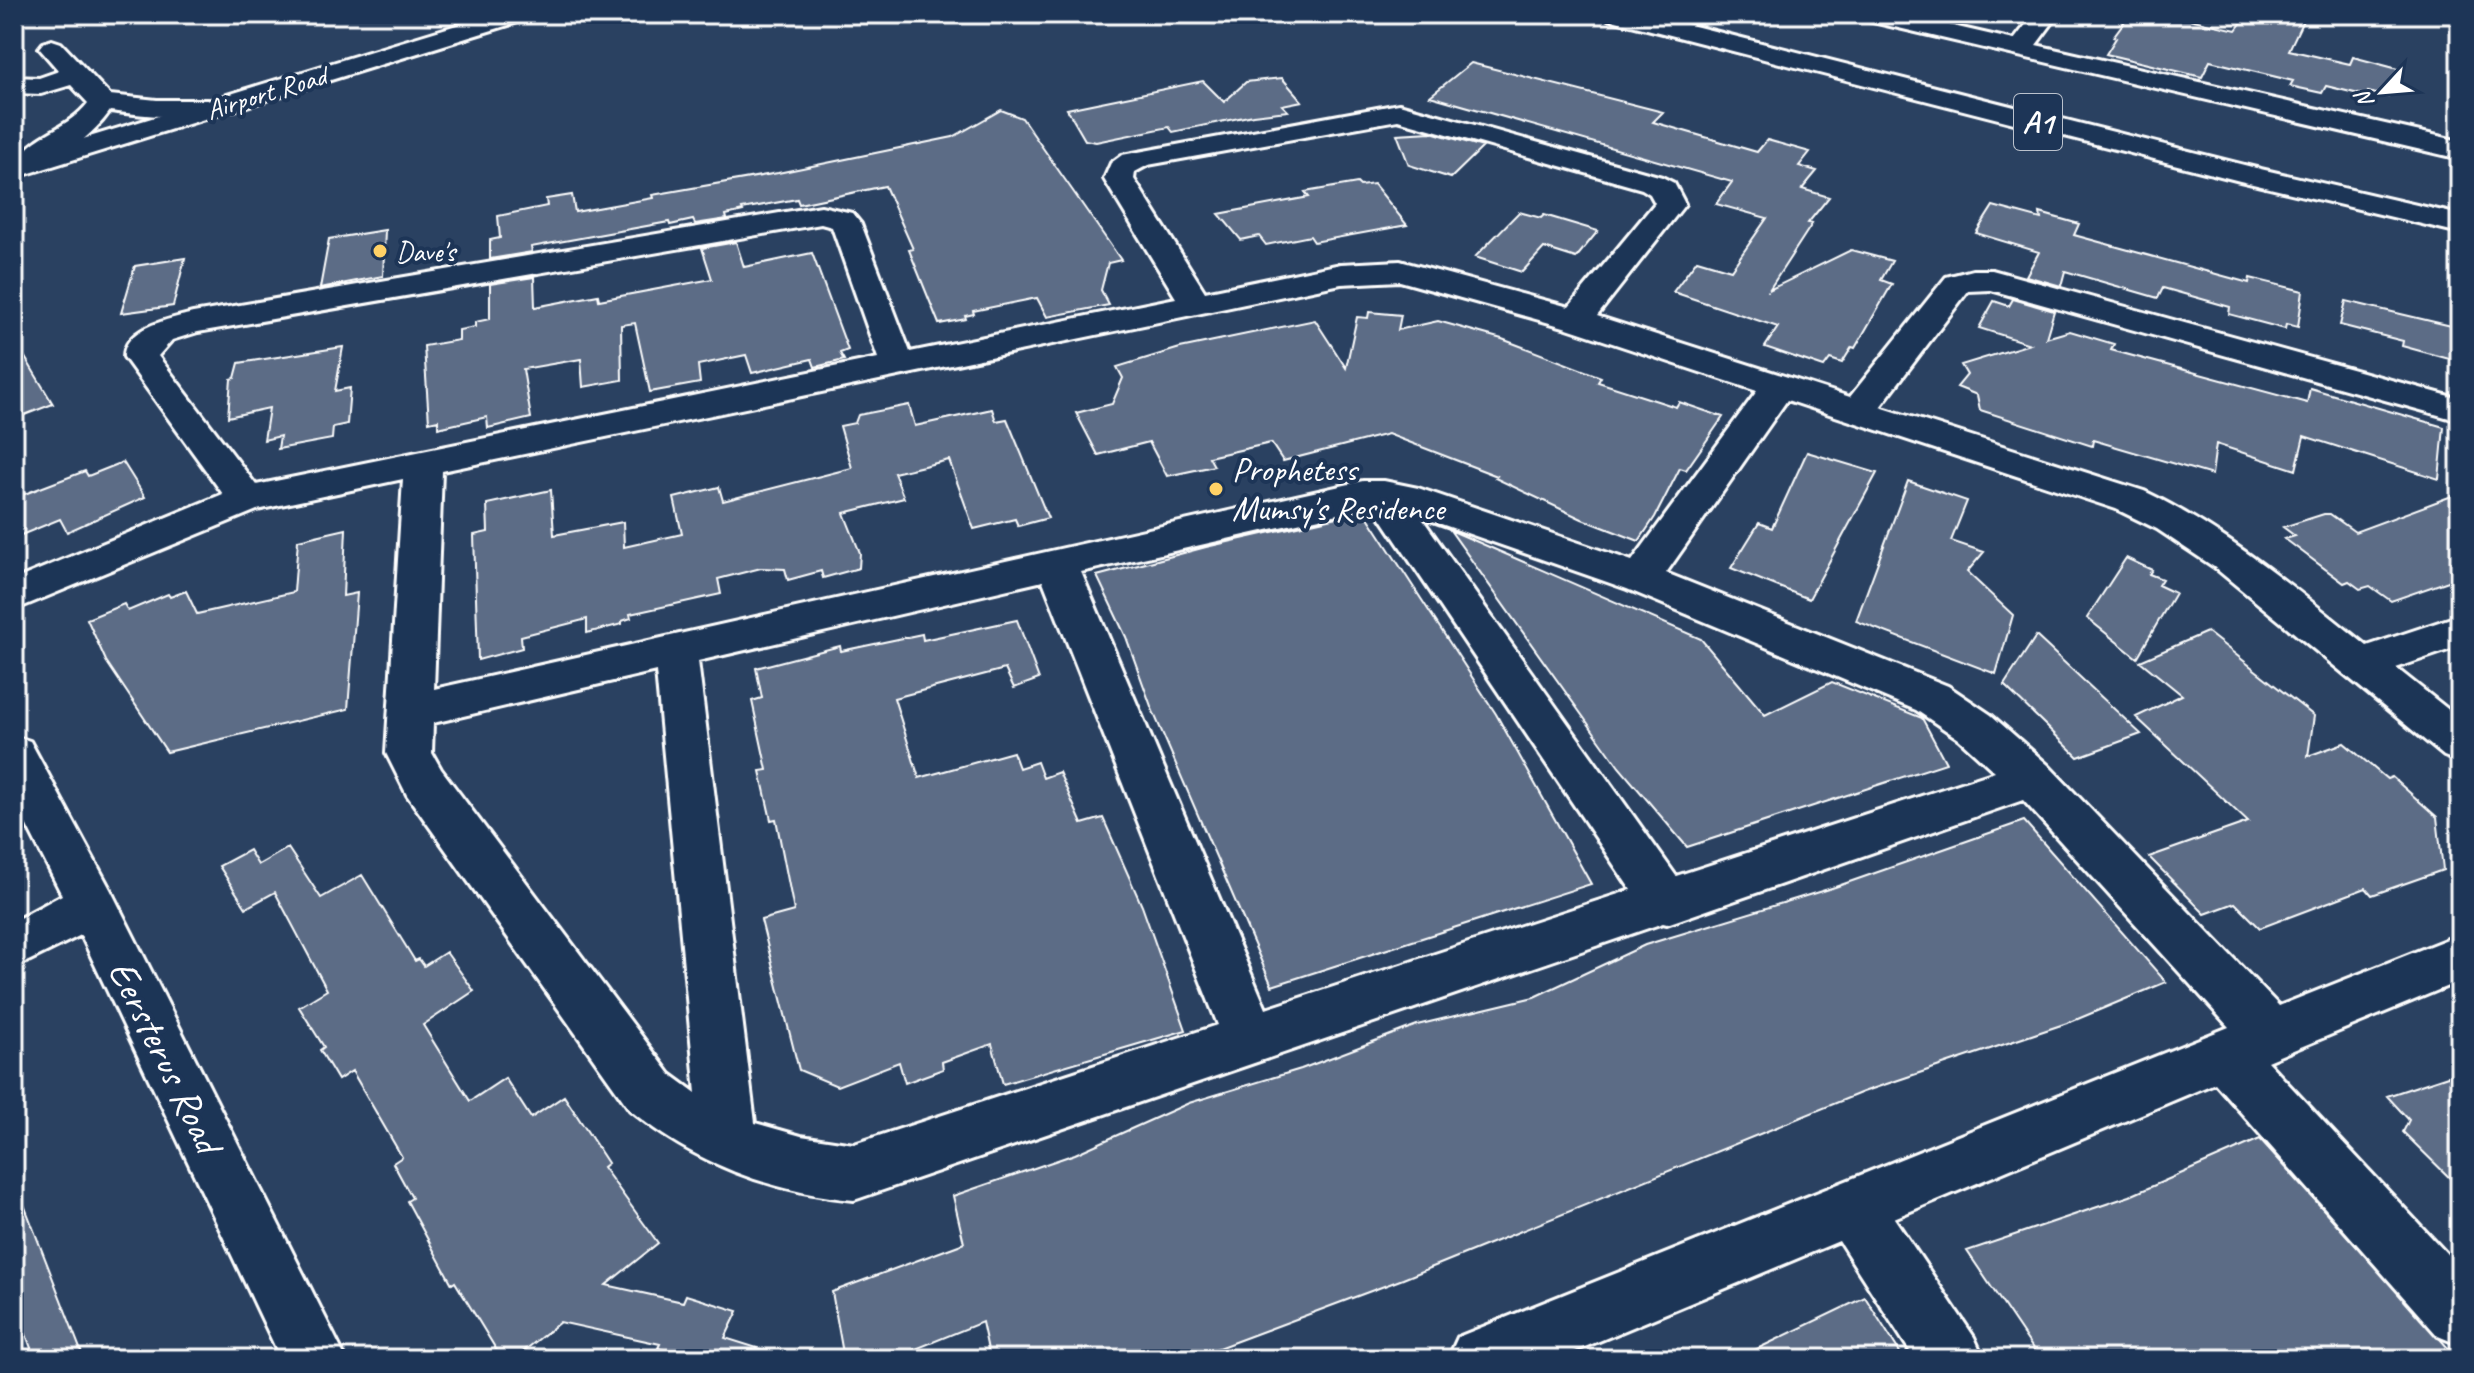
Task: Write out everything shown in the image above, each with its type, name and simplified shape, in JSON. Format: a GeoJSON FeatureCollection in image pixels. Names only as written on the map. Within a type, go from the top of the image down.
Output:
{"type":"FeatureCollection","features":[{"type":"Feature","properties":{"kind":"main road"},"geometry":{"type":"LineString","coordinates":[[21,162],[503,14]]}},
{"type":"Feature","properties":{"kind":"main road","name":"Airport Road"},"geometry":{"type":"LineString","coordinates":[[21,162],[519,14]]}},
{"type":"Feature","properties":{"kind":"main road","name":"A1"},"geometry":{"type":"LineString","coordinates":[[1617,14],[2205,164],[2460,224]]}},
{"type":"Feature","properties":{"kind":"main road","name":"A1"},"geometry":{"type":"LineString","coordinates":[[1674,14],[2248,156],[2460,204]]}},
{"type":"Feature","properties":{"kind":"main road"},"geometry":{"type":"LineString","coordinates":[[1869,14],[2460,150]]}},
{"type":"Feature","properties":{"kind":"main road"},"geometry":{"type":"LineString","coordinates":[[2019,50],[2047,14]]}},
{"type":"Feature","properties":{"kind":"main road"},"geometry":{"type":"LineString","coordinates":[[52,48],[102,102],[157,108],[198,106]]}},
{"type":"Feature","properties":{"kind":"main road"},"geometry":{"type":"LineString","coordinates":[[14,85],[41,86],[77,74]]}},
{"type":"Feature","properties":{"kind":"main road"},"geometry":{"type":"LineString","coordinates":[[21,162],[81,128],[94,116],[102,102]]}},
{"type":"Feature","properties":{"kind":"main road"},"geometry":{"type":"LineString","coordinates":[[1196,303],[1119,179],[1119,172],[1124,166],[1146,157],[1399,112],[1637,178],[1663,189],[1670,204],[1576,320]]}},
{"type":"Feature","properties":{"kind":"main road"},"geometry":{"type":"LineString","coordinates":[[247,499],[141,357],[141,350],[160,333],[193,323],[821,215],[841,219],[846,224],[897,364]]}},
{"type":"Feature","properties":{"kind":"main road"},"geometry":{"type":"LineString","coordinates":[[14,596],[247,499],[1341,274],[1400,271],[1576,320],[2130,500],[2171,520],[2228,557],[2460,744]]}},
{"type":"Feature","properties":{"kind":"main road"},"geometry":{"type":"LineString","coordinates":[[1858,411],[1957,284],[1973,280],[1992,280],[2460,410]]}},
{"type":"Feature","properties":{"kind":"main road"},"geometry":{"type":"LineString","coordinates":[[1641,579],[1779,386]]}},
{"type":"Feature","properties":{"kind":"main road"},"geometry":{"type":"LineString","coordinates":[[423,463],[409,753],[424,782],[650,1092],[670,1110],[729,1142],[827,1171],[854,1172],[1667,903],[2032,778]]}},
{"type":"Feature","properties":{"kind":"main road"},"geometry":{"type":"LineString","coordinates":[[413,711],[1363,494],[1384,493],[1404,497],[1641,579],[1932,698],[1975,727],[2032,778],[2460,1314]]}},
{"type":"Feature","properties":{"kind":"main road"},"geometry":{"type":"LineString","coordinates":[[1384,493],[1667,903]]}},
{"type":"Feature","properties":{"kind":"main road"},"geometry":{"type":"LineString","coordinates":[[1056,562],[1251,1039]]}},
{"type":"Feature","properties":{"kind":"main road"},"geometry":{"type":"LineString","coordinates":[[2361,664],[2460,630]]}},
{"type":"Feature","properties":{"kind":"main road"},"geometry":{"type":"LineString","coordinates":[[675,650],[729,1142]]}},
{"type":"Feature","properties":{"kind":"main road","name":"Eersterus Road"},"geometry":{"type":"LineString","coordinates":[[14,754],[92,904],[314,1359]]}},
{"type":"Feature","properties":{"kind":"main road"},"geometry":{"type":"LineString","coordinates":[[14,946],[92,904]]}},
{"type":"Feature","properties":{"kind":"main road"},"geometry":{"type":"LineString","coordinates":[[1480,1359],[2460,957]]}},
{"type":"Feature","properties":{"kind":"main road"},"geometry":{"type":"LineString","coordinates":[[1852,1208],[1952,1359]]}},
{"type":"Feature","properties":{"kind":"building"},"geometry":{"type":"Polygon","coordinates":[[[2130,14],[2168,14],[2236,30],[2248,14],[2306,14],[2289,50],[2350,64],[2353,57],[2398,69],[2388,97],[2368,92],[2367,96],[2326,86],[2322,93],[2290,86],[2293,81],[2210,61],[2202,77],[2106,54],[2116,38],[2113,37],[2130,14]]]}},
{"type":"Feature","properties":{"kind":"building"},"geometry":{"type":"Polygon","coordinates":[[[1471,63],[1663,112],[1653,122],[1757,152],[1767,140],[1810,152],[1799,166],[1817,171],[1802,189],[1829,197],[1808,223],[1812,224],[1769,290],[1851,250],[1892,261],[1881,280],[1892,284],[1855,348],[1852,347],[1842,363],[1830,359],[1824,367],[1765,347],[1778,327],[1673,292],[1697,260],[1731,270],[1767,218],[1716,204],[1732,182],[1430,96],[1471,63]]]}},
{"type":"Feature","properties":{"kind":"building"},"geometry":{"type":"Polygon","coordinates":[[[1282,78],[1302,101],[1282,105],[1288,111],[1173,132],[1169,127],[1096,142],[1085,140],[1067,109],[1203,81],[1224,102],[1246,82],[1282,78]]]}},
{"type":"Feature","properties":{"kind":"building"},"geometry":{"type":"Polygon","coordinates":[[[1001,110],[1022,118],[1121,260],[1108,263],[1101,290],[1109,305],[1047,317],[1037,298],[973,311],[974,314],[965,316],[966,319],[939,324],[909,250],[913,249],[885,186],[799,204],[797,199],[742,209],[726,215],[727,219],[695,224],[693,220],[670,225],[669,222],[531,247],[532,252],[490,259],[490,240],[500,238],[498,216],[547,206],[546,199],[572,195],[575,212],[653,198],[652,195],[953,137],[1001,110]]]}},
{"type":"Feature","properties":{"kind":"building"},"geometry":{"type":"Polygon","coordinates":[[[1431,132],[1483,147],[1451,178],[1409,165],[1397,134],[1431,132]]]}},
{"type":"Feature","properties":{"kind":"building"},"geometry":{"type":"Polygon","coordinates":[[[1357,183],[1360,186],[1374,184],[1407,225],[1314,242],[1310,236],[1266,245],[1259,236],[1241,240],[1219,214],[1309,197],[1305,192],[1357,183]]]}},
{"type":"Feature","properties":{"kind":"building"},"geometry":{"type":"Polygon","coordinates":[[[1993,206],[2041,219],[2040,213],[2079,224],[2074,235],[2249,283],[2250,278],[2303,291],[2298,327],[2286,324],[2285,329],[2229,314],[2230,307],[2163,288],[2158,298],[2065,271],[2061,286],[2026,276],[2039,252],[1976,233],[1993,206]]]}},
{"type":"Feature","properties":{"kind":"building"},"geometry":{"type":"Polygon","coordinates":[[[1519,212],[1541,218],[1544,215],[1598,231],[1576,258],[1544,248],[1522,272],[1475,257],[1519,212]]]}},
{"type":"Feature","properties":{"kind":"building"},"geometry":{"type":"Polygon","coordinates":[[[385,230],[383,276],[320,288],[329,239],[385,230]]]}},
{"type":"Feature","properties":{"kind":"building"},"geometry":{"type":"Polygon","coordinates":[[[736,242],[744,267],[812,253],[848,350],[840,353],[844,360],[815,367],[812,359],[752,373],[746,355],[698,365],[700,383],[650,392],[635,323],[621,325],[622,380],[583,387],[581,359],[523,369],[531,418],[488,428],[487,417],[438,428],[438,420],[429,422],[424,346],[459,340],[459,330],[475,327],[475,322],[490,319],[490,284],[534,277],[535,307],[598,295],[599,300],[712,279],[702,248],[736,242]]]}},
{"type":"Feature","properties":{"kind":"building"},"geometry":{"type":"Polygon","coordinates":[[[185,258],[173,306],[121,313],[135,266],[185,258]]]}},
{"type":"Feature","properties":{"kind":"building"},"geometry":{"type":"Polygon","coordinates":[[[2013,299],[2054,311],[2046,338],[2070,331],[2114,344],[2111,350],[2307,403],[2310,388],[2444,427],[2439,479],[2304,436],[2296,470],[2216,444],[2212,475],[2093,440],[2092,446],[1980,410],[1977,395],[1957,387],[1967,375],[1961,365],[2030,344],[1979,328],[1994,301],[2009,306],[2013,299]]]}},
{"type":"Feature","properties":{"kind":"building"},"geometry":{"type":"Polygon","coordinates":[[[2346,301],[2460,328],[2460,362],[2402,346],[2403,341],[2340,325],[2346,301]]]}},
{"type":"Feature","properties":{"kind":"building"},"geometry":{"type":"Polygon","coordinates":[[[1369,312],[1401,315],[1398,330],[1438,321],[1502,339],[1601,377],[1598,382],[1676,407],[1679,402],[1723,417],[1686,470],[1680,468],[1639,541],[1582,519],[1495,478],[1497,476],[1388,434],[1283,461],[1271,443],[1209,457],[1214,466],[1167,476],[1149,442],[1098,455],[1076,413],[1112,404],[1123,378],[1117,367],[1180,348],[1315,320],[1346,368],[1357,317],[1368,318],[1369,312]]]}},
{"type":"Feature","properties":{"kind":"building"},"geometry":{"type":"Polygon","coordinates":[[[14,339],[53,404],[14,419],[14,339]]]}},
{"type":"Feature","properties":{"kind":"building"},"geometry":{"type":"Polygon","coordinates":[[[343,347],[335,391],[350,388],[347,424],[333,427],[332,439],[278,449],[280,436],[264,440],[269,408],[228,417],[231,379],[235,378],[239,363],[343,347]]]}},
{"type":"Feature","properties":{"kind":"building"},"geometry":{"type":"Polygon","coordinates":[[[909,405],[915,426],[992,409],[996,421],[1007,419],[1048,518],[1018,526],[1015,519],[974,529],[949,460],[894,473],[904,498],[844,513],[860,553],[859,568],[823,578],[821,571],[788,580],[785,569],[761,568],[718,579],[721,594],[630,614],[631,618],[622,621],[622,624],[587,633],[587,619],[521,636],[522,648],[478,660],[474,535],[488,532],[487,504],[551,490],[554,535],[623,522],[624,547],[682,534],[674,498],[719,487],[723,501],[852,468],[840,426],[855,423],[858,415],[909,405]]]}},
{"type":"Feature","properties":{"kind":"building"},"geometry":{"type":"Polygon","coordinates":[[[1807,452],[1877,473],[1809,599],[1731,568],[1759,523],[1772,528],[1807,452]]]}},
{"type":"Feature","properties":{"kind":"building"},"geometry":{"type":"Polygon","coordinates":[[[123,462],[145,497],[67,532],[60,519],[14,538],[14,498],[85,471],[88,476],[123,462]]]}},
{"type":"Feature","properties":{"kind":"building"},"geometry":{"type":"Polygon","coordinates":[[[1908,481],[1967,501],[1951,541],[1984,552],[1967,572],[2013,615],[1996,674],[1856,621],[1908,481]]]}},
{"type":"Feature","properties":{"kind":"building"},"geometry":{"type":"Polygon","coordinates":[[[2460,493],[2460,577],[2391,601],[2370,586],[2360,589],[2349,581],[2344,583],[2285,539],[2295,536],[2283,527],[2324,514],[2330,514],[2355,532],[2460,493]]]}},
{"type":"Feature","properties":{"kind":"building"},"geometry":{"type":"Polygon","coordinates":[[[1364,511],[1496,714],[1591,884],[1272,986],[1152,709],[1126,637],[1097,576],[1364,511]]]}},
{"type":"Feature","properties":{"kind":"building"},"geometry":{"type":"Polygon","coordinates":[[[346,529],[343,596],[357,593],[348,709],[167,752],[106,661],[87,619],[124,604],[128,611],[168,594],[170,597],[186,591],[197,614],[294,592],[298,540],[346,529]]]}},
{"type":"Feature","properties":{"kind":"building"},"geometry":{"type":"Polygon","coordinates":[[[1450,530],[1701,639],[1765,715],[1832,682],[1922,718],[1946,763],[1687,847],[1619,767],[1450,530]]]}},
{"type":"Feature","properties":{"kind":"building"},"geometry":{"type":"Polygon","coordinates":[[[2126,558],[2152,570],[2149,574],[2162,579],[2158,585],[2175,593],[2137,658],[2087,618],[2126,558]]]}},
{"type":"Feature","properties":{"kind":"building"},"geometry":{"type":"Polygon","coordinates":[[[1017,620],[1039,679],[1014,688],[1005,669],[894,698],[919,778],[1013,752],[1019,768],[1037,762],[1043,778],[1059,772],[1082,824],[1103,818],[1142,906],[1186,1030],[1003,1084],[992,1044],[942,1062],[943,1069],[905,1083],[899,1062],[837,1086],[799,1070],[761,920],[794,911],[776,819],[771,820],[760,771],[767,770],[752,701],[762,698],[756,668],[840,646],[841,651],[922,634],[923,640],[1017,620]]]}},
{"type":"Feature","properties":{"kind":"building"},"geometry":{"type":"Polygon","coordinates":[[[2207,632],[2314,716],[2308,756],[2344,743],[2387,779],[2392,777],[2437,817],[2443,870],[2372,895],[2366,888],[2260,928],[2235,903],[2205,914],[2149,857],[2248,822],[2136,717],[2182,695],[2140,661],[2207,632]]]}},
{"type":"Feature","properties":{"kind":"building"},"geometry":{"type":"Polygon","coordinates":[[[2036,636],[2141,734],[2078,757],[2004,685],[2036,636]]]}},
{"type":"Feature","properties":{"kind":"building"},"geometry":{"type":"Polygon","coordinates":[[[2024,821],[2166,982],[2073,1021],[1863,1092],[1403,1279],[1189,1359],[990,1359],[982,1322],[913,1350],[915,1359],[844,1359],[832,1292],[964,1243],[953,1196],[1075,1154],[1189,1103],[1301,1069],[1417,1025],[1534,997],[1645,945],[1835,887],[2024,821]]]}},
{"type":"Feature","properties":{"kind":"building"},"geometry":{"type":"Polygon","coordinates":[[[288,848],[321,898],[362,875],[415,961],[419,959],[424,966],[446,952],[474,991],[423,1025],[470,1101],[505,1078],[531,1118],[564,1096],[608,1163],[603,1167],[658,1243],[606,1285],[683,1302],[686,1295],[738,1311],[725,1338],[773,1353],[772,1359],[692,1359],[658,1348],[660,1344],[560,1322],[514,1359],[502,1359],[455,1282],[452,1284],[407,1201],[412,1198],[393,1163],[402,1157],[352,1071],[338,1080],[320,1050],[324,1047],[299,1007],[327,990],[275,892],[246,908],[219,866],[249,850],[258,865],[288,848]]]}},
{"type":"Feature","properties":{"kind":"building"},"geometry":{"type":"Polygon","coordinates":[[[2460,1072],[2460,1188],[2403,1132],[2409,1120],[2387,1096],[2460,1072]]]}},
{"type":"Feature","properties":{"kind":"building"},"geometry":{"type":"Polygon","coordinates":[[[2260,1139],[2458,1359],[2040,1359],[1967,1251],[2130,1196],[2260,1139]]]}},
{"type":"Feature","properties":{"kind":"building"},"geometry":{"type":"Polygon","coordinates":[[[14,1184],[84,1359],[35,1359],[14,1302],[14,1184]]]}},
{"type":"Feature","properties":{"kind":"building"},"geometry":{"type":"Polygon","coordinates":[[[1865,1297],[1904,1359],[1736,1359],[1865,1297]]]}},
{"type":"Feature","properties":{"kind":"place","name":"Dave's"},"geometry":{"type":"Point","coordinates":[380,251]}},
{"type":"Feature","properties":{"kind":"place","name":"Prophetess Mumsy's Residence"},"geometry":{"type":"Point","coordinates":[1216,489]}}]}
